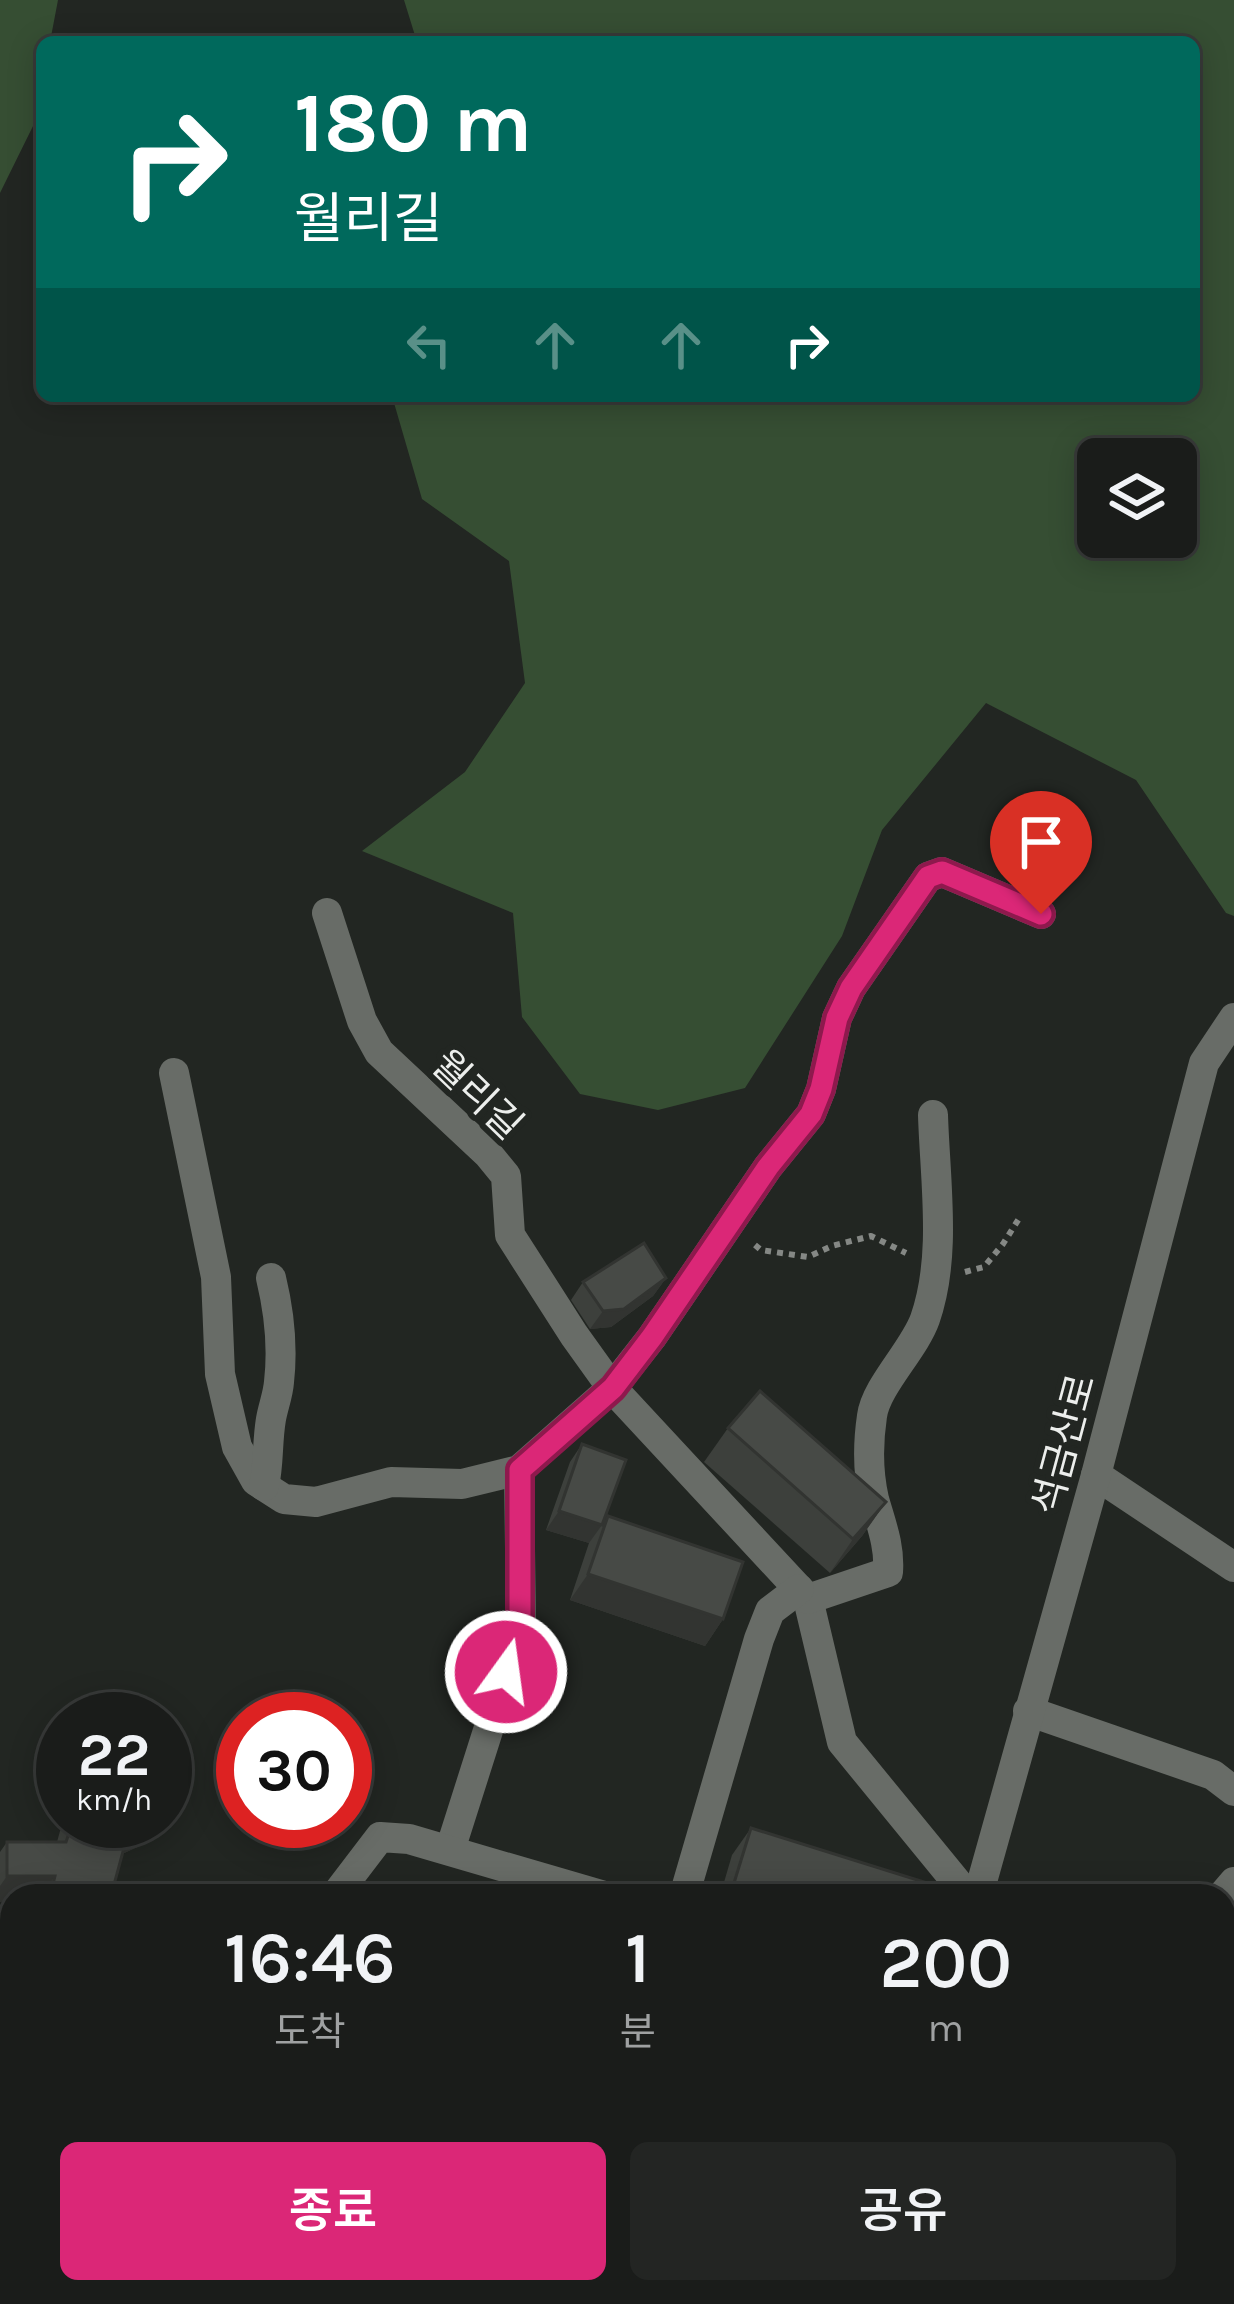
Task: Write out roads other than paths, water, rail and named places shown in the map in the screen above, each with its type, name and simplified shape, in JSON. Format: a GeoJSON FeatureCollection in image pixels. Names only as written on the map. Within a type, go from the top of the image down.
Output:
{"type":"FeatureCollection","features":[{"type":"Feature","properties":{"kind":"street"},"geometry":{"type":"LineString","coordinates":[[174,1073],[216,1277],[220,1374],[237,1448],[256,1481],[284,1499],[316,1502],[391,1482],[462,1484],[520,1470],[613,1388],[768,1167],[811,1114],[837,1018],[851,988],[928,877],[942,872],[1041,914]]}},
{"type":"Feature","properties":{"kind":"street","name":"월리길"},"geometry":{"type":"LineString","coordinates":[[328,913],[362,1021],[379,1052],[506,1176],[510,1235],[574,1335],[613,1388],[804,1594],[842,1742],[958,1884]]}},
{"type":"Feature","properties":{"kind":"street","name":"석금산로"},"geometry":{"type":"LineString","coordinates":[[981,1884],[1096,1475],[1204,1063],[1234,1018]]}},
{"type":"Feature","properties":{"kind":"street"},"geometry":{"type":"LineString","coordinates":[[688,1884],[770,1611],[804,1594],[888,1571],[890,1551],[873,1493],[868,1443],[873,1408],[923,1324],[934,1276],[932,1115]]}},
{"type":"Feature","properties":{"kind":"street"},"geometry":{"type":"LineString","coordinates":[[264,1486],[279,1384],[277,1301],[271,1278]]}},
{"type":"Feature","properties":{"kind":"street"},"geometry":{"type":"LineString","coordinates":[[450,1850],[520,1627],[520,1470]]}},
{"type":"Feature","properties":{"kind":"street"},"geometry":{"type":"LineString","coordinates":[[1096,1475],[1234,1567]]}},
{"type":"Feature","properties":{"kind":"street"},"geometry":{"type":"LineString","coordinates":[[1028,1711],[1213,1775],[1234,1791]]}},
{"type":"Feature","properties":{"kind":"street"},"geometry":{"type":"LineString","coordinates":[[344,1884],[380,1837],[409,1839],[564,1884]]}}]}
